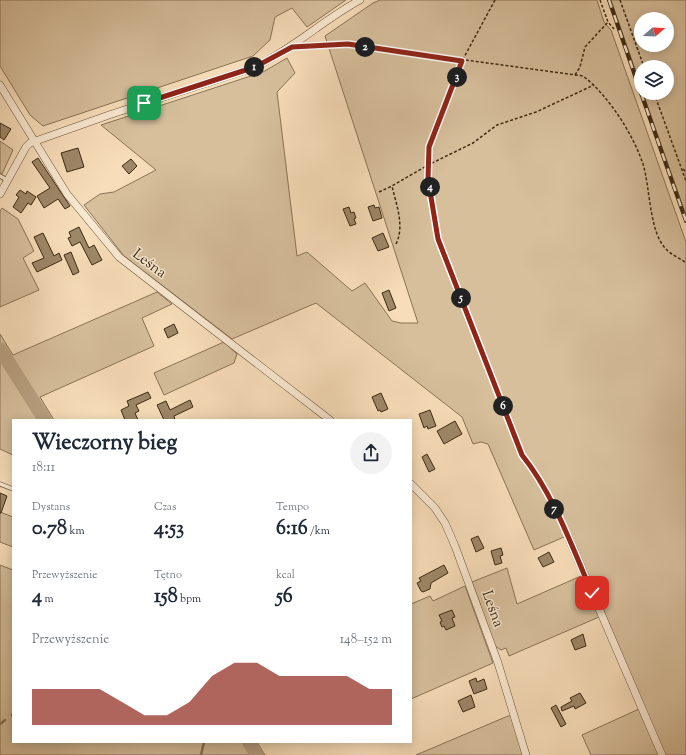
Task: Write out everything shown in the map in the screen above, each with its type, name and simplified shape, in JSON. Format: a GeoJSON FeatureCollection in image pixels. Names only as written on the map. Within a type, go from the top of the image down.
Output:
{"type":"FeatureCollection","features":[{"type":"Feature","properties":{"kind":"street"},"geometry":{"type":"LineString","coordinates":[[0,194],[26,147],[34,141],[255,67],[292,47],[347,7],[360,0]]}},
{"type":"Feature","properties":{"kind":"street","name":"Leśna"},"geometry":{"type":"LineString","coordinates":[[0,85],[80,212],[119,257],[329,419]]}},
{"type":"Feature","properties":{"kind":"street","name":"Leśna"},"geometry":{"type":"LineString","coordinates":[[412,485],[436,508],[445,523],[455,546],[498,663],[526,755]]}},
{"type":"Feature","properties":{"kind":"street"},"geometry":{"type":"LineString","coordinates":[[569,539],[662,755]]}},
{"type":"Feature","properties":{"kind":"lane"},"geometry":{"type":"LineString","coordinates":[[0,176],[7,180]]}},
{"type":"Feature","properties":{"kind":"lane"},"geometry":{"type":"LineString","coordinates":[[0,484],[12,489]]}},
{"type":"Feature","properties":{"kind":"path"},"geometry":{"type":"LineString","coordinates":[[495,0],[462,61],[429,147],[428,179],[438,239],[522,455],[534,471],[569,539]]}},
{"type":"Feature","properties":{"kind":"path"},"geometry":{"type":"LineString","coordinates":[[600,0],[608,22],[614,29]]}},
{"type":"Feature","properties":{"kind":"path"},"geometry":{"type":"LineString","coordinates":[[620,0],[641,60]]}},
{"type":"Feature","properties":{"kind":"path"},"geometry":{"type":"LineString","coordinates":[[575,75],[580,67],[585,47],[608,22]]}},
{"type":"Feature","properties":{"kind":"path"},"geometry":{"type":"LineString","coordinates":[[292,47],[348,44],[462,61],[583,76],[594,85],[618,115],[642,163],[658,236],[665,249],[686,263]]}},
{"type":"Feature","properties":{"kind":"path"},"geometry":{"type":"LineString","coordinates":[[379,192],[428,165],[473,143],[497,125],[536,112],[594,85]]}},
{"type":"Feature","properties":{"kind":"path"},"geometry":{"type":"LineString","coordinates":[[657,100],[686,181]]}},
{"type":"Feature","properties":{"kind":"path"},"geometry":{"type":"LineString","coordinates":[[681,168],[686,172]]}},
{"type":"Feature","properties":{"kind":"path"},"geometry":{"type":"LineString","coordinates":[[392,186],[401,225],[396,244]]}},
{"type":"Feature","properties":{"kind":"shaded area"},"geometry":{"type":"Polygon","coordinates":[[[0,0],[346,0],[307,27],[292,8],[275,17],[270,40],[253,56],[43,126],[30,115],[0,66],[0,0]]]}},
{"type":"Feature","properties":{"kind":"shaded area"},"geometry":{"type":"Polygon","coordinates":[[[380,0],[597,0],[604,22],[611,30],[634,95],[634,100],[636,100],[686,242],[686,755],[665,755],[571,534],[534,550],[488,444],[481,442],[473,444],[462,417],[316,303],[232,339],[124,256],[84,205],[100,194],[114,192],[156,170],[101,125],[263,72],[287,58],[295,73],[277,92],[297,256],[307,252],[352,291],[365,283],[392,321],[401,323],[418,323],[325,36],[373,3],[380,0]]]}},
{"type":"Feature","properties":{"kind":"shaded area"},"geometry":{"type":"Polygon","coordinates":[[[611,0],[686,0],[686,215],[645,100],[674,100],[674,60],[634,60],[634,66],[611,0]]]}},
{"type":"Feature","properties":{"kind":"shaded area"},"geometry":{"type":"Polygon","coordinates":[[[0,141],[13,150],[2,174],[0,173],[0,141]]]}},
{"type":"Feature","properties":{"kind":"shaded area"},"geometry":{"type":"Polygon","coordinates":[[[2,208],[18,219],[34,251],[23,258],[39,290],[0,307],[0,211],[2,208]]]}},
{"type":"Feature","properties":{"kind":"shaded area"},"geometry":{"type":"Polygon","coordinates":[[[157,292],[172,304],[142,318],[154,346],[40,397],[53,419],[12,419],[12,455],[0,449],[0,334],[13,355],[157,292]]]}},
{"type":"Feature","properties":{"kind":"shaded area"},"geometry":{"type":"Polygon","coordinates":[[[224,342],[237,354],[234,363],[164,395],[154,373],[224,342]]]}},
{"type":"Feature","properties":{"kind":"shaded area"},"geometry":{"type":"Polygon","coordinates":[[[0,512],[12,517],[12,547],[0,542],[0,512]]]}},
{"type":"Feature","properties":{"kind":"shaded area"},"geometry":{"type":"Polygon","coordinates":[[[0,565],[12,570],[12,743],[258,743],[265,755],[0,755],[0,565]]]}},
{"type":"Feature","properties":{"kind":"shaded area"},"geometry":{"type":"Polygon","coordinates":[[[507,568],[517,604],[581,576],[599,617],[509,656],[506,648],[501,650],[495,646],[472,582],[507,568]]]}},
{"type":"Feature","properties":{"kind":"shaded area"},"geometry":{"type":"Polygon","coordinates":[[[465,586],[493,663],[412,699],[412,604],[430,596],[433,601],[465,586]]]}},
{"type":"Feature","properties":{"kind":"shaded area"},"geometry":{"type":"Polygon","coordinates":[[[639,709],[659,755],[591,755],[582,735],[639,709]]]}},
{"type":"Feature","properties":{"kind":"shaded area"},"geometry":{"type":"Polygon","coordinates":[[[511,716],[523,755],[416,755],[511,716]]]}},
{"type":"Feature","properties":{"kind":"building"},"geometry":{"type":"Polygon","coordinates":[[[0,123],[11,129],[4,140],[0,137],[0,123]]]}},
{"type":"Feature","properties":{"kind":"building"},"geometry":{"type":"Polygon","coordinates":[[[78,148],[84,167],[67,172],[61,153],[78,148]]]}},
{"type":"Feature","properties":{"kind":"building"},"geometry":{"type":"Polygon","coordinates":[[[38,158],[70,206],[65,209],[58,199],[44,208],[37,196],[50,188],[32,162],[38,158]]]}},
{"type":"Feature","properties":{"kind":"building"},"geometry":{"type":"Polygon","coordinates":[[[131,159],[137,166],[129,174],[122,166],[131,159]]]}},
{"type":"Feature","properties":{"kind":"building"},"geometry":{"type":"Polygon","coordinates":[[[20,190],[26,194],[27,191],[36,197],[31,205],[28,203],[21,213],[13,207],[19,197],[16,195],[20,190]]]}},
{"type":"Feature","properties":{"kind":"building"},"geometry":{"type":"Polygon","coordinates":[[[374,205],[375,208],[379,207],[382,218],[373,221],[368,207],[374,205]]]}},
{"type":"Feature","properties":{"kind":"building"},"geometry":{"type":"Polygon","coordinates":[[[349,207],[351,213],[354,212],[356,218],[354,219],[356,224],[350,226],[343,209],[349,207]]]}},
{"type":"Feature","properties":{"kind":"building"},"geometry":{"type":"Polygon","coordinates":[[[79,227],[89,248],[94,245],[102,260],[92,265],[80,242],[72,246],[68,238],[71,237],[69,232],[79,227]]]}},
{"type":"Feature","properties":{"kind":"building"},"geometry":{"type":"Polygon","coordinates":[[[43,233],[54,256],[59,253],[62,260],[37,272],[32,263],[44,258],[34,237],[43,233]]]}},
{"type":"Feature","properties":{"kind":"building"},"geometry":{"type":"Polygon","coordinates":[[[383,233],[389,247],[378,251],[372,238],[383,233]]]}},
{"type":"Feature","properties":{"kind":"building"},"geometry":{"type":"Polygon","coordinates":[[[71,252],[79,272],[73,275],[64,255],[71,252]]]}},
{"type":"Feature","properties":{"kind":"building"},"geometry":{"type":"Polygon","coordinates":[[[389,290],[396,308],[389,311],[382,293],[389,290]]]}},
{"type":"Feature","properties":{"kind":"building"},"geometry":{"type":"Polygon","coordinates":[[[174,324],[178,333],[168,338],[164,329],[174,324]]]}},
{"type":"Feature","properties":{"kind":"building"},"geometry":{"type":"Polygon","coordinates":[[[148,392],[151,398],[136,405],[139,411],[135,413],[138,419],[125,419],[121,410],[129,406],[127,401],[148,392]]]}},
{"type":"Feature","properties":{"kind":"building"},"geometry":{"type":"Polygon","coordinates":[[[381,393],[388,409],[381,412],[380,410],[378,411],[372,397],[381,393]]]}},
{"type":"Feature","properties":{"kind":"building"},"geometry":{"type":"Polygon","coordinates":[[[190,400],[193,407],[174,416],[175,419],[164,419],[157,405],[166,401],[170,410],[190,400]]]}},
{"type":"Feature","properties":{"kind":"building"},"geometry":{"type":"Polygon","coordinates":[[[430,410],[436,426],[428,429],[427,426],[424,428],[419,414],[430,410]]]}},
{"type":"Feature","properties":{"kind":"building"},"geometry":{"type":"Polygon","coordinates":[[[455,421],[462,434],[444,444],[437,431],[455,421]]]}},
{"type":"Feature","properties":{"kind":"building"},"geometry":{"type":"Polygon","coordinates":[[[427,454],[435,469],[429,472],[422,457],[427,454]]]}},
{"type":"Feature","properties":{"kind":"building"},"geometry":{"type":"Polygon","coordinates":[[[0,493],[7,496],[1,513],[0,513],[0,493]]]}},
{"type":"Feature","properties":{"kind":"building"},"geometry":{"type":"Polygon","coordinates":[[[478,536],[484,548],[476,552],[471,539],[478,536]]]}},
{"type":"Feature","properties":{"kind":"building"},"geometry":{"type":"Polygon","coordinates":[[[501,548],[503,555],[500,556],[502,563],[495,565],[491,551],[501,548]]]}},
{"type":"Feature","properties":{"kind":"building"},"geometry":{"type":"Polygon","coordinates":[[[549,552],[554,562],[543,567],[538,558],[549,552]]]}},
{"type":"Feature","properties":{"kind":"building"},"geometry":{"type":"Polygon","coordinates":[[[444,565],[448,573],[431,583],[430,589],[423,592],[421,591],[417,583],[421,581],[419,578],[444,565]]]}},
{"type":"Feature","properties":{"kind":"building"},"geometry":{"type":"Polygon","coordinates":[[[452,610],[455,617],[452,618],[455,626],[446,630],[444,626],[442,627],[440,622],[442,621],[439,615],[452,610]]]}},
{"type":"Feature","properties":{"kind":"building"},"geometry":{"type":"Polygon","coordinates":[[[583,634],[586,646],[575,650],[571,640],[583,634]]]}},
{"type":"Feature","properties":{"kind":"building"},"geometry":{"type":"Polygon","coordinates":[[[476,678],[477,682],[484,679],[487,689],[474,694],[469,681],[476,678]]]}},
{"type":"Feature","properties":{"kind":"building"},"geometry":{"type":"Polygon","coordinates":[[[580,693],[586,703],[575,709],[574,706],[562,711],[561,707],[572,701],[570,698],[580,693]]]}},
{"type":"Feature","properties":{"kind":"building"},"geometry":{"type":"Polygon","coordinates":[[[471,695],[475,707],[463,712],[458,701],[471,695]]]}},
{"type":"Feature","properties":{"kind":"building"},"geometry":{"type":"Polygon","coordinates":[[[556,705],[566,724],[561,727],[551,708],[556,705]]]}},
{"type":"Feature","properties":{"kind":"waterway"},"geometry":{"type":"LineString","coordinates":[[0,349],[44,419]]}},
{"type":"Feature","properties":{"kind":"waterway"},"geometry":{"type":"LineString","coordinates":[[0,724],[5,720]]}},
{"type":"Feature","properties":{"kind":"waterway"},"geometry":{"type":"LineString","coordinates":[[201,755],[204,743]]}},
{"type":"Feature","properties":{"kind":"waterway"},"geometry":{"type":"LineString","coordinates":[[250,743],[257,755]]}},
{"type":"Feature","properties":{"kind":"railway"},"geometry":{"type":"LineString","coordinates":[[609,0],[634,73]]}},
{"type":"Feature","properties":{"kind":"railway"},"geometry":{"type":"LineString","coordinates":[[643,100],[686,221]]}},
{"type":"Feature","properties":{"kind":"route"},"geometry":{"type":"LineString","coordinates":[[144,103],[255,67],[292,47],[348,44],[462,61],[447,104],[429,147],[428,179],[438,239],[522,455],[534,471],[569,539],[592,593]]}}]}
